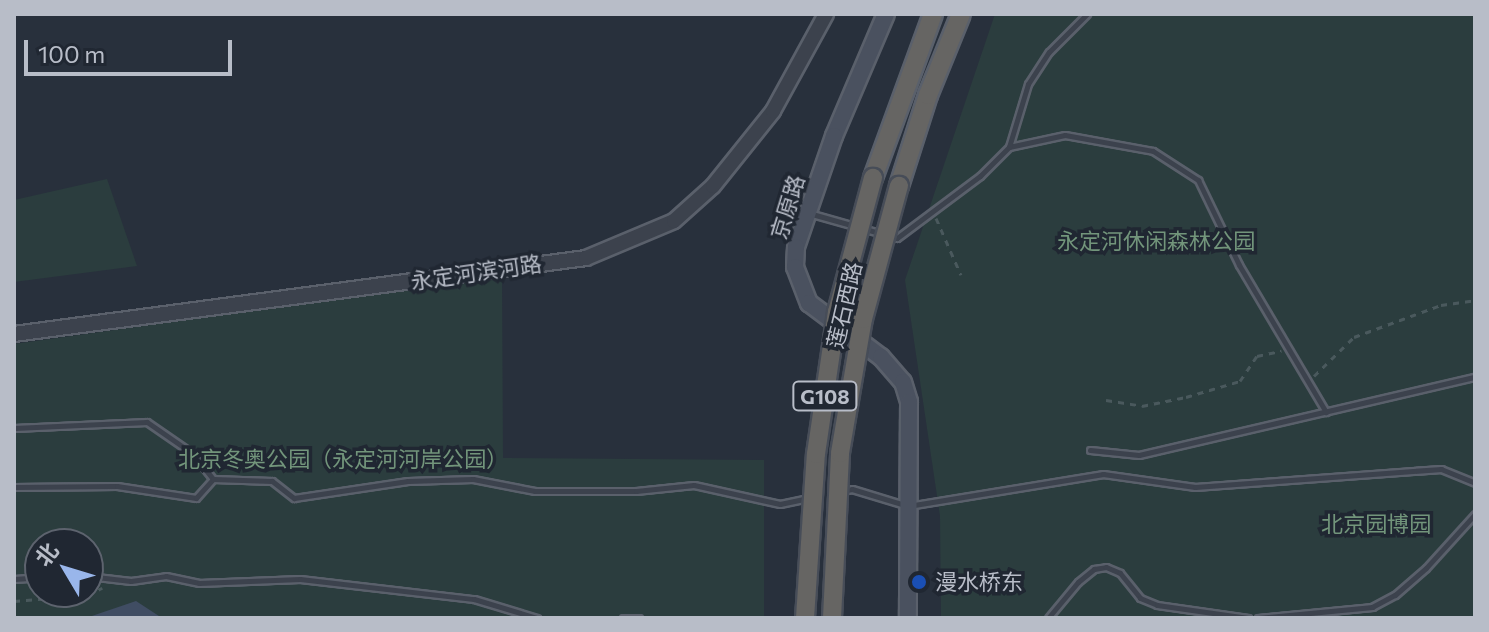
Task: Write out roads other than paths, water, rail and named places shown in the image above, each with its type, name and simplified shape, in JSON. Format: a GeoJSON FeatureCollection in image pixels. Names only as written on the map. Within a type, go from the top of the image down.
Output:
{"type":"FeatureCollection","features":[{"type":"Feature","properties":{"kind":"highway","name":"莲石西路"},"geometry":{"type":"LineString","coordinates":[[805,618],[816,454],[837,312],[873,178],[933,14]]}},
{"type":"Feature","properties":{"kind":"highway","name":"莲石西路"},"geometry":{"type":"LineString","coordinates":[[832,618],[840,453],[863,319],[899,186],[928,95],[961,14]]}},
{"type":"Feature","properties":{"kind":"main road","name":"京原路"},"geometry":{"type":"LineString","coordinates":[[886,14],[834,136],[796,247],[795,267],[809,303],[881,357],[903,382],[909,402],[908,618]]}},
{"type":"Feature","properties":{"kind":"street","name":"永定河滨河路"},"geometry":{"type":"LineString","coordinates":[[14,334],[586,258],[674,221],[713,186],[773,111],[826,14]]}},
{"type":"Feature","properties":{"kind":"lane"},"geometry":{"type":"LineString","coordinates":[[808,213],[897,238],[980,176],[1009,147],[1028,84],[1049,52],[1087,14]]}},
{"type":"Feature","properties":{"kind":"lane"},"geometry":{"type":"LineString","coordinates":[[1009,147],[1065,135],[1153,151],[1198,180],[1239,265],[1326,412]]}},
{"type":"Feature","properties":{"kind":"lane"},"geometry":{"type":"LineString","coordinates":[[1090,450],[1139,455],[1475,377]]}},
{"type":"Feature","properties":{"kind":"lane"},"geometry":{"type":"LineString","coordinates":[[14,428],[147,422],[192,453],[213,479],[272,481],[294,498],[408,481],[473,479],[535,491],[636,491],[694,485],[780,504],[852,489],[908,506],[1103,474],[1195,487],[1441,469],[1475,483]]}},
{"type":"Feature","properties":{"kind":"lane"},"geometry":{"type":"LineString","coordinates":[[14,487],[117,486],[196,498],[213,479]]}},
{"type":"Feature","properties":{"kind":"lane"},"geometry":{"type":"LineString","coordinates":[[1258,618],[1372,607],[1395,595],[1426,568],[1475,514]]}},
{"type":"Feature","properties":{"kind":"lane"},"geometry":{"type":"LineString","coordinates":[[1048,618],[1078,582],[1094,569],[1106,567],[1120,573],[1140,598],[1157,605],[1248,618]]}},
{"type":"Feature","properties":{"kind":"lane"},"geometry":{"type":"LineString","coordinates":[[104,578],[166,576],[199,583],[300,579],[474,599],[537,618]]}},
{"type":"Feature","properties":{"kind":"lane"},"geometry":{"type":"LineString","coordinates":[[623,618],[639,618]]}},
{"type":"Feature","properties":{"kind":"water"},"geometry":{"type":"Polygon","coordinates":[[[136,601],[162,618],[86,618],[136,601]]]}},
{"type":"Feature","properties":{"kind":"place","name":"漫水桥东"},"geometry":{"type":"Point","coordinates":[919,582]}},
{"type":"Feature","properties":{"kind":"park label","name":"永定河休闲森林公园"},"geometry":{"type":"Point","coordinates":[1156,241]}},
{"type":"Feature","properties":{"kind":"park label","name":"北京冬奥公园（永定河河岸公园）"},"geometry":{"type":"Point","coordinates":[343,459]}},
{"type":"Feature","properties":{"kind":"park label","name":"北京园博园"},"geometry":{"type":"Point","coordinates":[1376,524]}}]}
